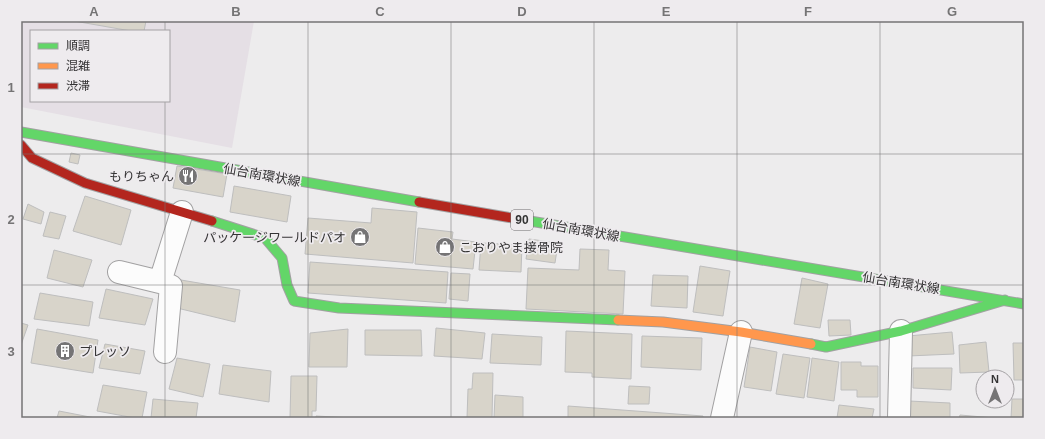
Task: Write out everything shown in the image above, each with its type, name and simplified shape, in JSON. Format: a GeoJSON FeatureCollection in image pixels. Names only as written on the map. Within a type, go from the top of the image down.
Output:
{"type":"FeatureCollection","features":[{"type":"Feature","properties":{"kind":"street","name":"仙台南環状線"},"geometry":{"type":"LineString","coordinates":[[21,132],[604,234],[1024,304]]}},
{"type":"Feature","properties":{"kind":"street"},"geometry":{"type":"LineString","coordinates":[[21,145],[32,158],[85,183],[265,238],[282,258],[287,285],[294,301],[339,308],[663,322],[740,332],[826,347],[901,331],[1005,300]]}},
{"type":"Feature","properties":{"kind":"street"},"geometry":{"type":"LineString","coordinates":[[160,282],[182,212]]}},
{"type":"Feature","properties":{"kind":"street"},"geometry":{"type":"LineString","coordinates":[[119,272],[171,286],[165,352]]}},
{"type":"Feature","properties":{"kind":"street"},"geometry":{"type":"LineString","coordinates":[[899,418],[901,331]]}},
{"type":"Feature","properties":{"kind":"street"},"geometry":{"type":"LineString","coordinates":[[722,418],[740,332]]}},
{"type":"Feature","properties":{"kind":"shaded area"},"geometry":{"type":"Polygon","coordinates":[[[21,21],[254,21],[232,148],[21,107],[21,21]]]}},
{"type":"Feature","properties":{"kind":"building"},"geometry":{"type":"Polygon","coordinates":[[[74,21],[146,21],[144,30],[125,30],[74,21]]]}},
{"type":"Feature","properties":{"kind":"building"},"geometry":{"type":"Polygon","coordinates":[[[71,153],[80,155],[78,164],[69,162],[71,153]]]}},
{"type":"Feature","properties":{"kind":"building"},"geometry":{"type":"Polygon","coordinates":[[[177,166],[227,174],[223,197],[173,188],[177,166]]]}},
{"type":"Feature","properties":{"kind":"building"},"geometry":{"type":"Polygon","coordinates":[[[234,186],[291,196],[287,222],[230,212],[234,186]]]}},
{"type":"Feature","properties":{"kind":"building"},"geometry":{"type":"Polygon","coordinates":[[[85,196],[131,210],[121,245],[73,231],[85,196]]]}},
{"type":"Feature","properties":{"kind":"building"},"geometry":{"type":"Polygon","coordinates":[[[28,204],[44,212],[41,224],[23,219],[28,204]]]}},
{"type":"Feature","properties":{"kind":"building"},"geometry":{"type":"Polygon","coordinates":[[[372,208],[417,212],[413,263],[305,254],[308,218],[371,223],[372,208]]]}},
{"type":"Feature","properties":{"kind":"building"},"geometry":{"type":"Polygon","coordinates":[[[50,212],[66,216],[59,239],[43,236],[50,212]]]}},
{"type":"Feature","properties":{"kind":"building"},"geometry":{"type":"Polygon","coordinates":[[[418,228],[453,232],[452,239],[476,242],[473,269],[415,264],[418,228]]]}},
{"type":"Feature","properties":{"kind":"building"},"geometry":{"type":"Polygon","coordinates":[[[529,239],[558,243],[555,263],[526,259],[529,239]]]}},
{"type":"Feature","properties":{"kind":"building"},"geometry":{"type":"Polygon","coordinates":[[[481,243],[522,245],[521,272],[479,270],[481,243]]]}},
{"type":"Feature","properties":{"kind":"building"},"geometry":{"type":"Polygon","coordinates":[[[580,249],[609,250],[608,270],[625,271],[623,314],[526,309],[528,268],[579,270],[580,249]]]}},
{"type":"Feature","properties":{"kind":"building"},"geometry":{"type":"Polygon","coordinates":[[[54,250],[92,260],[83,287],[47,278],[54,250]]]}},
{"type":"Feature","properties":{"kind":"building"},"geometry":{"type":"Polygon","coordinates":[[[310,262],[448,272],[446,303],[308,293],[310,262]]]}},
{"type":"Feature","properties":{"kind":"building"},"geometry":{"type":"Polygon","coordinates":[[[700,266],[730,271],[723,316],[693,312],[700,266]]]}},
{"type":"Feature","properties":{"kind":"building"},"geometry":{"type":"Polygon","coordinates":[[[451,273],[470,274],[468,301],[449,299],[451,273]]]}},
{"type":"Feature","properties":{"kind":"building"},"geometry":{"type":"Polygon","coordinates":[[[653,275],[688,276],[687,308],[651,306],[653,275]]]}},
{"type":"Feature","properties":{"kind":"building"},"geometry":{"type":"Polygon","coordinates":[[[802,278],[828,284],[820,328],[794,324],[802,278]]]}},
{"type":"Feature","properties":{"kind":"building"},"geometry":{"type":"Polygon","coordinates":[[[181,280],[240,290],[235,322],[177,308],[181,280]]]}},
{"type":"Feature","properties":{"kind":"building"},"geometry":{"type":"Polygon","coordinates":[[[106,289],[153,299],[145,325],[99,318],[106,289]]]}},
{"type":"Feature","properties":{"kind":"building"},"geometry":{"type":"Polygon","coordinates":[[[40,293],[93,302],[89,326],[34,319],[40,293]]]}},
{"type":"Feature","properties":{"kind":"building"},"geometry":{"type":"Polygon","coordinates":[[[828,320],[850,320],[851,335],[829,336],[828,320]]]}},
{"type":"Feature","properties":{"kind":"building"},"geometry":{"type":"Polygon","coordinates":[[[21,323],[28,325],[21,345],[21,323]]]}},
{"type":"Feature","properties":{"kind":"building"},"geometry":{"type":"Polygon","coordinates":[[[436,328],[485,333],[482,359],[434,356],[436,328]]]}},
{"type":"Feature","properties":{"kind":"building","name":"プレッソ"},"geometry":{"type":"Polygon","coordinates":[[[37,329],[98,340],[93,373],[31,363],[37,329]]]}},
{"type":"Feature","properties":{"kind":"building"},"geometry":{"type":"Polygon","coordinates":[[[348,329],[347,367],[309,367],[310,333],[348,329]]]}},
{"type":"Feature","properties":{"kind":"building"},"geometry":{"type":"Polygon","coordinates":[[[365,330],[421,330],[422,356],[365,355],[365,330]]]}},
{"type":"Feature","properties":{"kind":"building"},"geometry":{"type":"Polygon","coordinates":[[[566,331],[632,334],[631,379],[592,377],[592,373],[565,372],[566,331]]]}},
{"type":"Feature","properties":{"kind":"building"},"geometry":{"type":"Polygon","coordinates":[[[952,332],[954,354],[908,356],[908,336],[952,332]]]}},
{"type":"Feature","properties":{"kind":"building"},"geometry":{"type":"Polygon","coordinates":[[[492,334],[542,337],[541,365],[490,363],[492,334]]]}},
{"type":"Feature","properties":{"kind":"building"},"geometry":{"type":"Polygon","coordinates":[[[642,336],[702,338],[701,370],[641,367],[642,336]]]}},
{"type":"Feature","properties":{"kind":"building"},"geometry":{"type":"Polygon","coordinates":[[[986,342],[989,369],[975,369],[975,372],[960,373],[959,345],[986,342]]]}},
{"type":"Feature","properties":{"kind":"building"},"geometry":{"type":"Polygon","coordinates":[[[1013,343],[1024,343],[1024,380],[1015,380],[1015,369],[1014,369],[1013,343]]]}},
{"type":"Feature","properties":{"kind":"building"},"geometry":{"type":"Polygon","coordinates":[[[105,344],[145,351],[140,374],[99,368],[105,344]]]}},
{"type":"Feature","properties":{"kind":"building"},"geometry":{"type":"Polygon","coordinates":[[[750,347],[777,352],[771,391],[744,387],[750,347]]]}},
{"type":"Feature","properties":{"kind":"building"},"geometry":{"type":"Polygon","coordinates":[[[783,354],[810,358],[804,398],[776,394],[783,354]]]}},
{"type":"Feature","properties":{"kind":"building"},"geometry":{"type":"Polygon","coordinates":[[[177,358],[210,364],[203,397],[169,389],[177,358]]]}},
{"type":"Feature","properties":{"kind":"building"},"geometry":{"type":"Polygon","coordinates":[[[812,358],[839,362],[834,401],[807,397],[812,358]]]}},
{"type":"Feature","properties":{"kind":"building"},"geometry":{"type":"Polygon","coordinates":[[[841,362],[861,362],[861,366],[878,366],[878,397],[857,397],[857,390],[841,390],[841,362]]]}},
{"type":"Feature","properties":{"kind":"building"},"geometry":{"type":"Polygon","coordinates":[[[223,365],[271,371],[269,402],[219,394],[223,365]]]}},
{"type":"Feature","properties":{"kind":"building"},"geometry":{"type":"Polygon","coordinates":[[[913,368],[952,368],[951,390],[913,388],[913,368]]]}},
{"type":"Feature","properties":{"kind":"building"},"geometry":{"type":"Polygon","coordinates":[[[473,373],[493,373],[492,418],[467,418],[468,389],[472,389],[473,373]]]}},
{"type":"Feature","properties":{"kind":"building"},"geometry":{"type":"Polygon","coordinates":[[[291,376],[317,376],[316,411],[312,411],[312,418],[290,418],[291,376]]]}},
{"type":"Feature","properties":{"kind":"building"},"geometry":{"type":"Polygon","coordinates":[[[103,385],[147,392],[142,418],[97,411],[103,385]]]}},
{"type":"Feature","properties":{"kind":"building"},"geometry":{"type":"Polygon","coordinates":[[[629,386],[650,387],[649,404],[628,404],[629,386]]]}},
{"type":"Feature","properties":{"kind":"building"},"geometry":{"type":"Polygon","coordinates":[[[495,395],[523,397],[523,418],[494,418],[495,395]]]}},
{"type":"Feature","properties":{"kind":"building"},"geometry":{"type":"Polygon","coordinates":[[[153,399],[198,403],[196,418],[151,418],[153,399]]]}},
{"type":"Feature","properties":{"kind":"building"},"geometry":{"type":"Polygon","coordinates":[[[1015,399],[1024,399],[1024,418],[1011,418],[1011,409],[1015,409],[1015,399]]]}},
{"type":"Feature","properties":{"kind":"building"},"geometry":{"type":"Polygon","coordinates":[[[909,401],[950,403],[950,418],[908,418],[909,401]]]}},
{"type":"Feature","properties":{"kind":"building"},"geometry":{"type":"Polygon","coordinates":[[[839,405],[874,409],[872,418],[837,418],[839,405]]]}},
{"type":"Feature","properties":{"kind":"building"},"geometry":{"type":"Polygon","coordinates":[[[568,406],[703,416],[703,418],[568,418],[568,406]]]}},
{"type":"Feature","properties":{"kind":"building"},"geometry":{"type":"Polygon","coordinates":[[[59,411],[95,418],[57,418],[59,411]]]}},
{"type":"Feature","properties":{"kind":"building"},"geometry":{"type":"Polygon","coordinates":[[[960,415],[994,418],[959,418],[960,415]]]}},
{"type":"Feature","properties":{"kind":"building"},"geometry":{"type":"Polygon","coordinates":[[[316,416],[352,418],[316,418],[316,416]]]}},
{"type":"Feature","properties":{"kind":"traffic: fast"},"geometry":{"type":"LineString","coordinates":[[21,132],[419,202]]}},
{"type":"Feature","properties":{"kind":"traffic: fast"},"geometry":{"type":"LineString","coordinates":[[518,219],[1024,304]]}},
{"type":"Feature","properties":{"kind":"traffic: fast"},"geometry":{"type":"LineString","coordinates":[[212,221],[265,238],[282,258],[287,285],[294,301],[339,308],[618,320]]}},
{"type":"Feature","properties":{"kind":"traffic: fast"},"geometry":{"type":"LineString","coordinates":[[811,344],[826,347],[901,331],[1005,300]]}},
{"type":"Feature","properties":{"kind":"traffic: slow"},"geometry":{"type":"LineString","coordinates":[[618,320],[663,322],[741,332],[811,344]]}},
{"type":"Feature","properties":{"kind":"traffic: jam"},"geometry":{"type":"LineString","coordinates":[[21,145],[32,158],[85,183],[212,221]]}},
{"type":"Feature","properties":{"kind":"traffic: jam"},"geometry":{"type":"LineString","coordinates":[[419,202],[518,219]]}},
{"type":"Feature","properties":{"kind":"place","name":"もりちゃん"},"geometry":{"type":"Point","coordinates":[188,176]}},
{"type":"Feature","properties":{"kind":"place","name":"パッケージワールドパオ"},"geometry":{"type":"Point","coordinates":[360,237]}},
{"type":"Feature","properties":{"kind":"place","name":"こおりやま接骨院"},"geometry":{"type":"Point","coordinates":[445,247]}},
{"type":"Feature","properties":{"kind":"place","name":"プレッソ"},"geometry":{"type":"Point","coordinates":[65,351]}}]}
